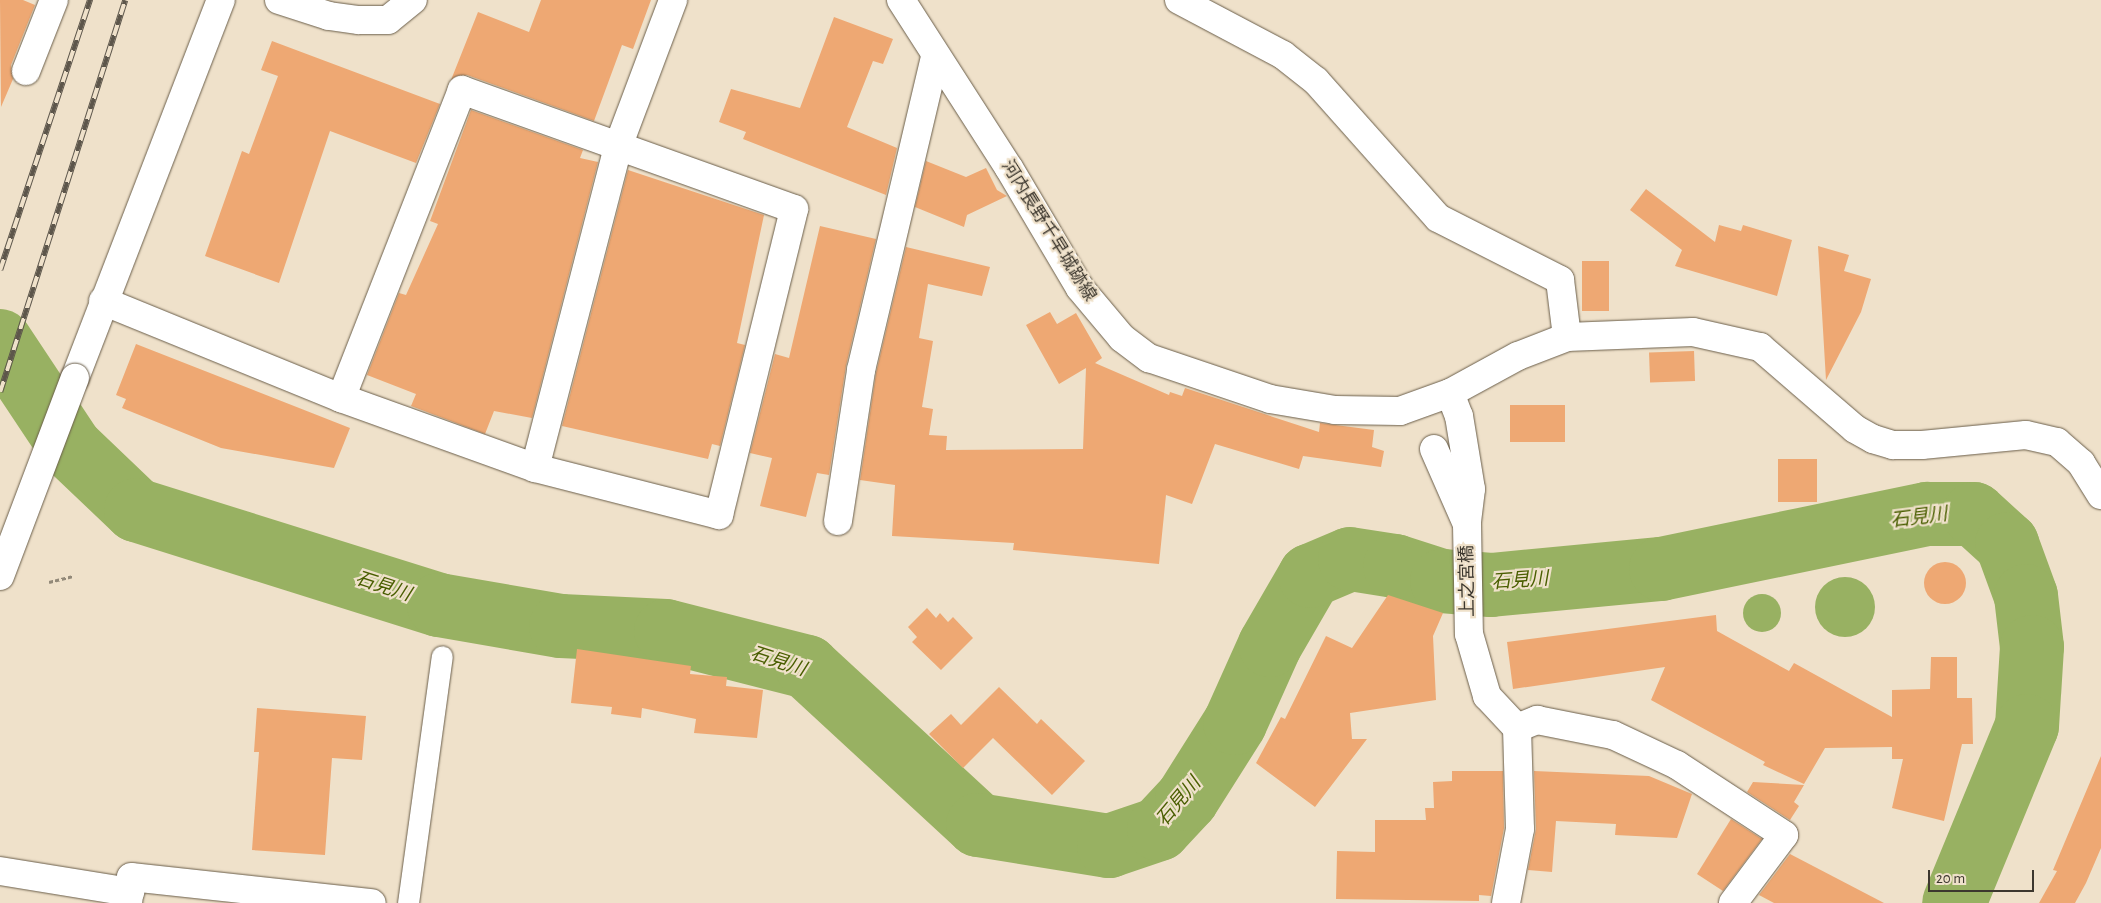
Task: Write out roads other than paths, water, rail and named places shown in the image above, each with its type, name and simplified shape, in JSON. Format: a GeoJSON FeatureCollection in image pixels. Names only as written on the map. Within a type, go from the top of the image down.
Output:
{"type":"FeatureCollection","features":[{"type":"Feature","properties":{"kind":"street"},"geometry":{"type":"LineString","coordinates":[[26,71],[54,0]]}},
{"type":"Feature","properties":{"kind":"street"},"geometry":{"type":"LineString","coordinates":[[0,576],[103,301],[221,0]]}},
{"type":"Feature","properties":{"kind":"street"},"geometry":{"type":"LineString","coordinates":[[279,0],[329,16],[388,20],[413,0]]}},
{"type":"Feature","properties":{"kind":"street"},"geometry":{"type":"LineString","coordinates":[[535,468],[620,144],[673,0]]}},
{"type":"Feature","properties":{"kind":"street"},"geometry":{"type":"LineString","coordinates":[[1179,0],[1284,55],[1316,81],[1438,218],[1560,280],[1567,337]]}},
{"type":"Feature","properties":{"kind":"street","name":"河内長野千早城跡線"},"geometry":{"type":"LineString","coordinates":[[905,1],[936,56],[1009,168],[1080,288],[1122,338],[1149,358],[1270,399],[1334,410],[1400,411],[1450,393],[1518,356],[1567,337],[1693,332],[1760,346],[1855,429],[1893,444],[1922,444],[2026,434],[2057,442],[2081,463],[2101,495]]}},
{"type":"Feature","properties":{"kind":"street"},"geometry":{"type":"LineString","coordinates":[[838,521],[861,370],[936,56]]}},
{"type":"Feature","properties":{"kind":"street"},"geometry":{"type":"LineString","coordinates":[[103,301],[342,398],[535,468],[719,516],[794,209],[620,144],[462,90],[342,398]]}},
{"type":"Feature","properties":{"kind":"street","name":"上之宮橋"},"geometry":{"type":"LineString","coordinates":[[1450,393],[1459,416],[1471,488],[1467,526],[1469,634],[1487,696],[1517,728]]}},
{"type":"Feature","properties":{"kind":"street"},"geometry":{"type":"LineString","coordinates":[[1434,449],[1467,526]]}},
{"type":"Feature","properties":{"kind":"street"},"geometry":{"type":"LineString","coordinates":[[1506,903],[1520,829],[1517,728],[1537,720],[1612,736],[1677,765],[1784,835],[1732,903]]}},
{"type":"Feature","properties":{"kind":"street"},"geometry":{"type":"LineString","coordinates":[[0,871],[129,898],[131,877],[372,903]]}},
{"type":"Feature","properties":{"kind":"lane"},"geometry":{"type":"LineString","coordinates":[[408,903],[442,656]]}},
{"type":"Feature","properties":{"kind":"waterway","name":"石見川"},"geometry":{"type":"LineString","coordinates":[[0,341],[71,448],[136,510],[439,605],[561,626],[666,631],[807,667],[978,825],[1109,846],[1159,829],[1187,799],[1235,723],[1270,645],[1310,576],[1350,559],[1395,566],[1442,581],[1491,585],[1661,569],[1927,514],[1974,514],[2007,544],[2026,596],[2032,647],[2027,726],[1954,903]]}},
{"type":"Feature","properties":{"kind":"railway"},"geometry":{"type":"LineString","coordinates":[[0,270],[90,0]]}},
{"type":"Feature","properties":{"kind":"railway"},"geometry":{"type":"LineString","coordinates":[[0,392],[125,0]]}}]}
